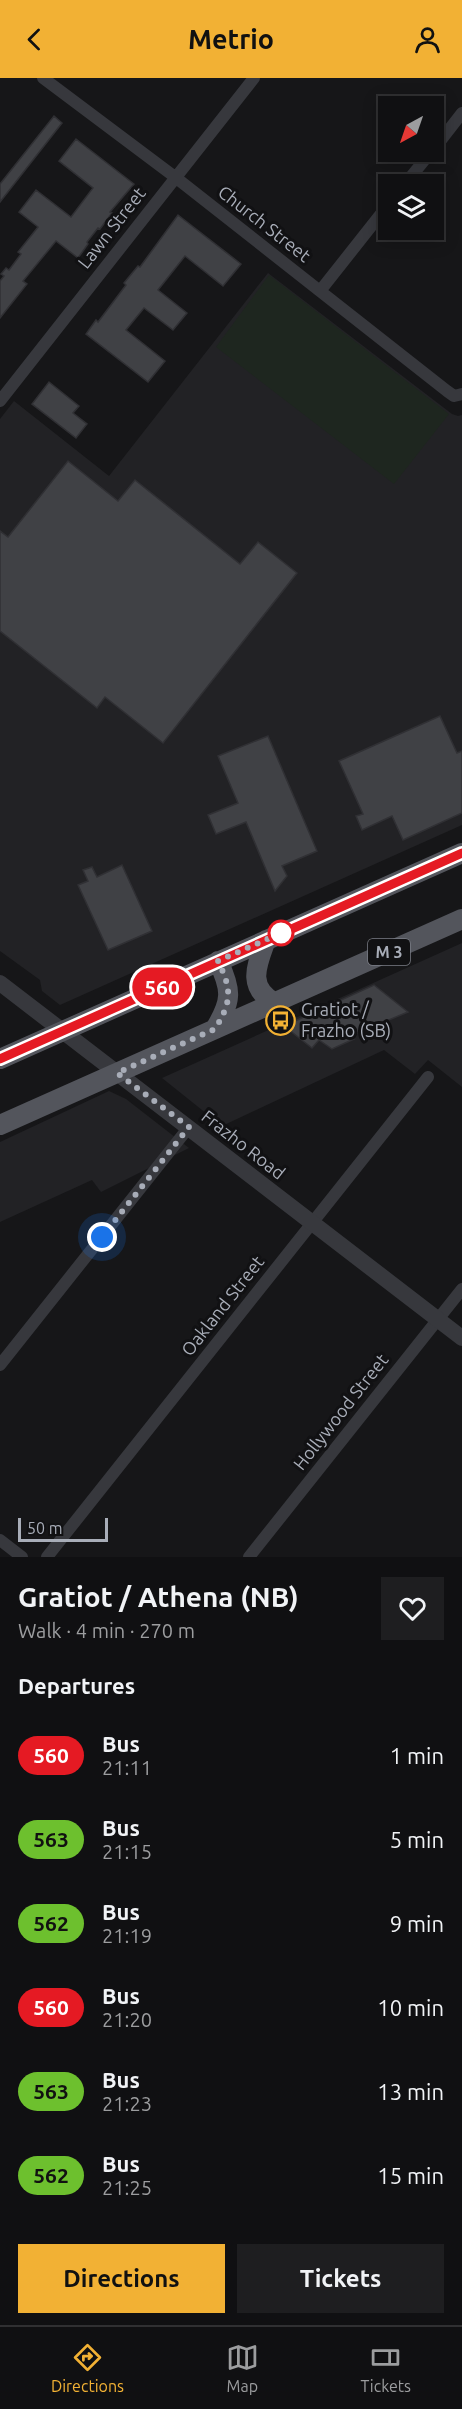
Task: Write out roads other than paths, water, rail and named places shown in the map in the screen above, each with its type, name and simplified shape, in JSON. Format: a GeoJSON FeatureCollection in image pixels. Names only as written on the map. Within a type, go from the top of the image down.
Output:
{"type":"FeatureCollection","features":[{"type":"Feature","properties":{"kind":"main road"},"geometry":{"type":"LineString","coordinates":[[0,1059],[462,852]]}},
{"type":"Feature","properties":{"kind":"main road","name":"M 3"},"geometry":{"type":"LineString","coordinates":[[0,1125],[462,919]]}},
{"type":"Feature","properties":{"kind":"main road"},"geometry":{"type":"LineString","coordinates":[[266,940],[258,963],[256,981],[262,994],[275,1003]]}},
{"type":"Feature","properties":{"kind":"main road"},"geometry":{"type":"LineString","coordinates":[[215,1029],[223,1015],[229,995],[227,979],[218,961]]}},
{"type":"Feature","properties":{"kind":"street","name":"Church Street"},"geometry":{"type":"LineString","coordinates":[[43,78],[174,177],[447,391],[454,396],[462,394]]}},
{"type":"Feature","properties":{"kind":"street","name":"Lawn Street"},"geometry":{"type":"LineString","coordinates":[[0,401],[254,78]]}},
{"type":"Feature","properties":{"kind":"street"},"geometry":{"type":"LineString","coordinates":[[444,135],[462,113]]}},
{"type":"Feature","properties":{"kind":"street"},"geometry":{"type":"LineString","coordinates":[[413,174],[422,162]]}},
{"type":"Feature","properties":{"kind":"street"},"geometry":{"type":"LineString","coordinates":[[320,291],[378,218]]}},
{"type":"Feature","properties":{"kind":"street","name":"Frazho Road"},"geometry":{"type":"LineString","coordinates":[[0,983],[462,1338]]}},
{"type":"Feature","properties":{"kind":"street","name":"Oakland Street"},"geometry":{"type":"LineString","coordinates":[[47,1557],[428,1077]]}},
{"type":"Feature","properties":{"kind":"street"},"geometry":{"type":"LineString","coordinates":[[0,1365],[189,1127]]}},
{"type":"Feature","properties":{"kind":"street","name":"Hollywood Street"},"geometry":{"type":"LineString","coordinates":[[249,1557],[462,1289]]}},
{"type":"Feature","properties":{"kind":"street"},"geometry":{"type":"LineString","coordinates":[[0,1540],[22,1557]]}},
{"type":"Feature","properties":{"kind":"place","name":"Gratiot / Frazho (SB)"},"geometry":{"type":"Point","coordinates":[280,1020]}}]}
